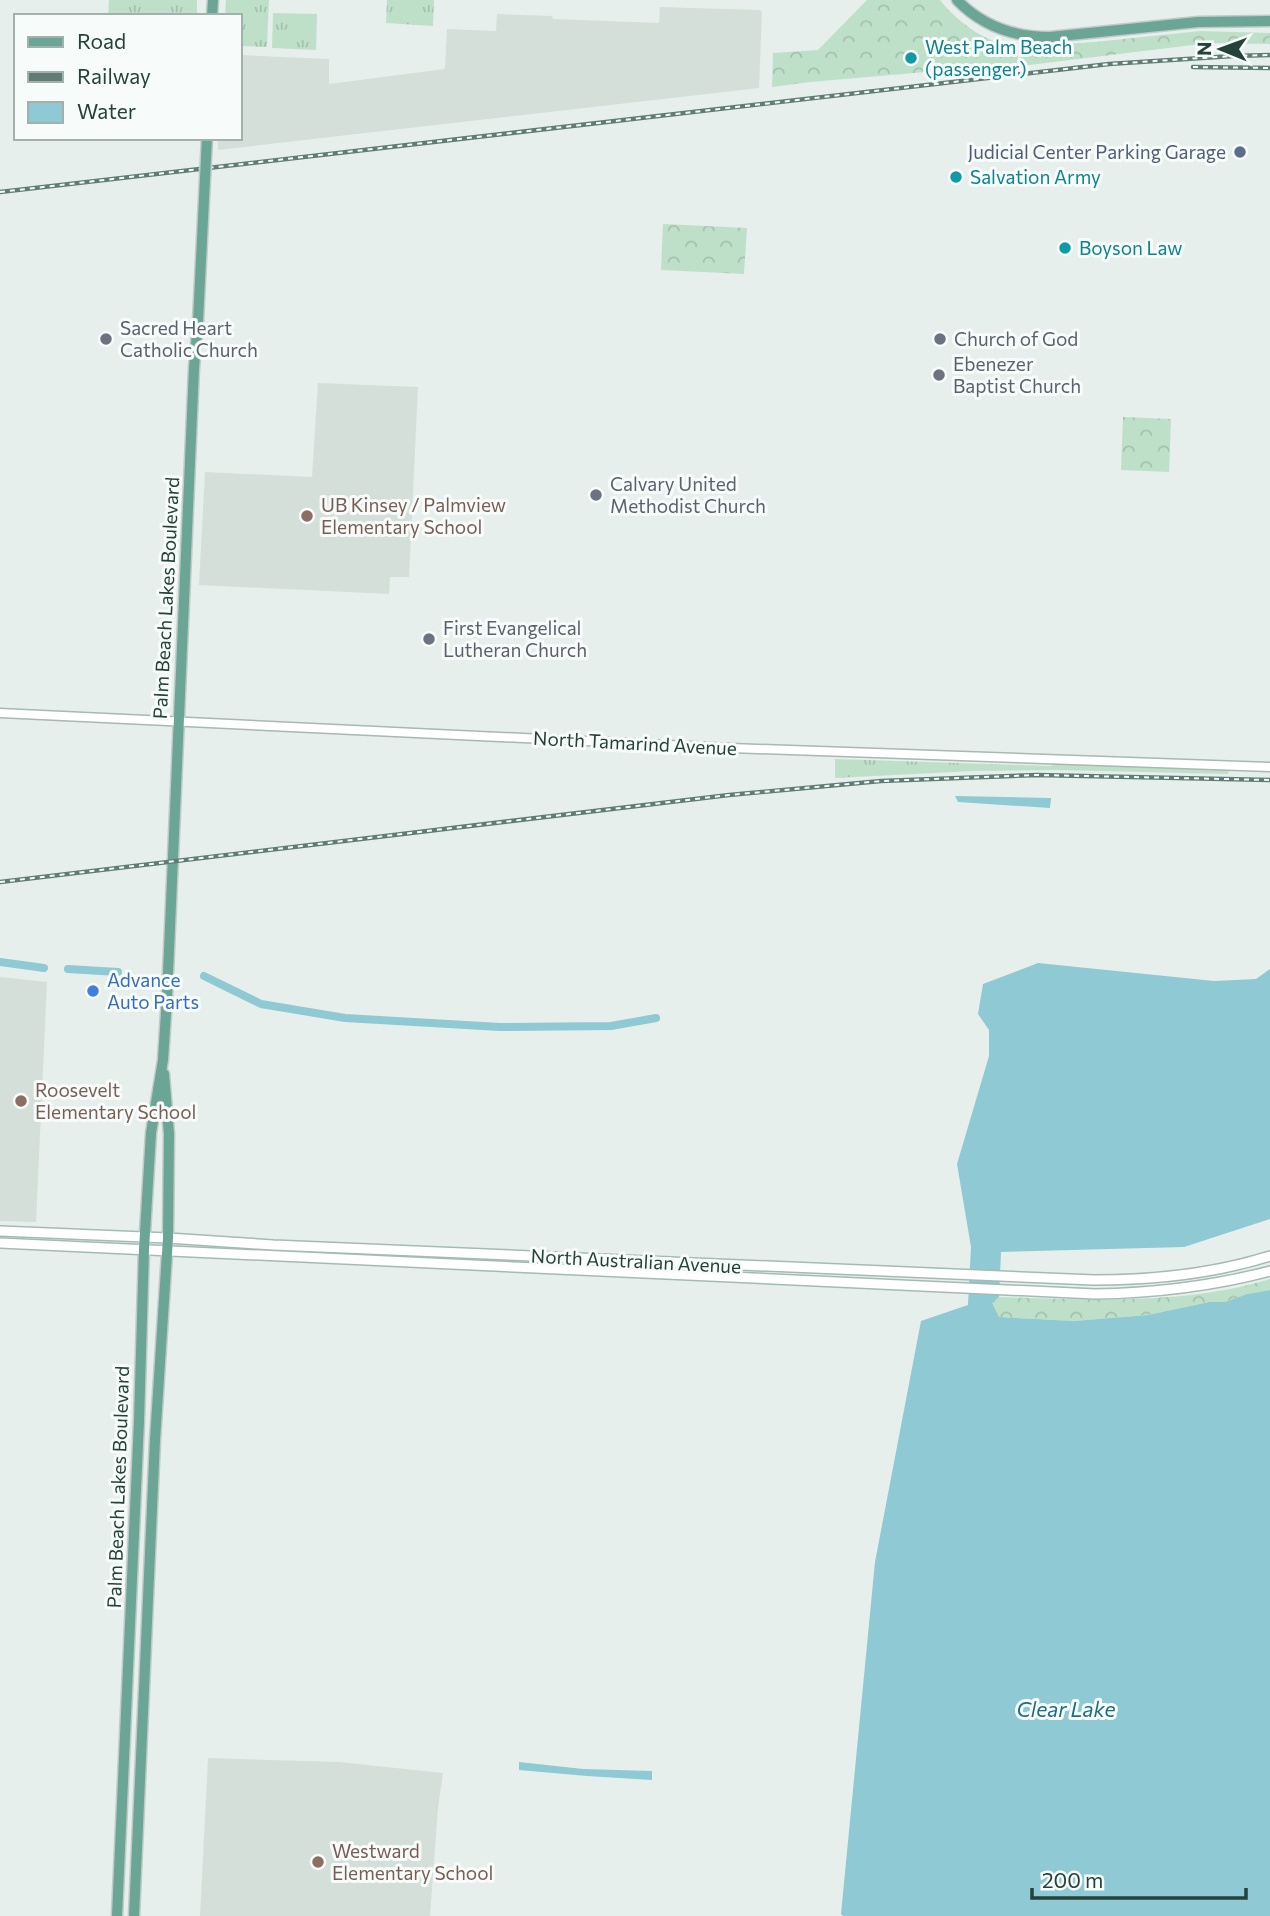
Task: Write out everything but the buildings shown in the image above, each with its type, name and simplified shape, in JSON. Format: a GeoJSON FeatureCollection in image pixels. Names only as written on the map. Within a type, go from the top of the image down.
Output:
{"type":"FeatureCollection","features":[{"type":"Feature","properties":{"kind":"main road"},"geometry":{"type":"LineString","coordinates":[[957,0],[976,17],[995,27],[1023,36],[1050,37],[1198,22],[1270,21]]}},
{"type":"Feature","properties":{"kind":"main road","name":"Palm Beach Lakes Boulevard"},"geometry":{"type":"LineString","coordinates":[[117,1916],[144,1249],[151,1133],[163,1060],[207,140]]}},
{"type":"Feature","properties":{"kind":"main road","name":"Palm Beach Lakes Boulevard"},"geometry":{"type":"LineString","coordinates":[[134,1916],[153,1492],[168,1238],[169,1134],[163,1060]]}},
{"type":"Feature","properties":{"kind":"main road","name":"North Australian Avenue"},"geometry":{"type":"LineString","coordinates":[[0,1231],[1094,1280],[1191,1274],[1270,1256]]}},
{"type":"Feature","properties":{"kind":"main road","name":"North Australian Avenue"},"geometry":{"type":"LineString","coordinates":[[0,1243],[1095,1294],[1180,1288],[1270,1271]]}},
{"type":"Feature","properties":{"kind":"main road"},"geometry":{"type":"LineString","coordinates":[[1094,1280],[1095,1294]]}},
{"type":"Feature","properties":{"kind":"main road"},"geometry":{"type":"LineString","coordinates":[[136,1491],[153,1492]]}},
{"type":"Feature","properties":{"kind":"street","name":"North Tamarind Avenue"},"geometry":{"type":"LineString","coordinates":[[0,713],[731,748],[1270,768]]}},
{"type":"Feature","properties":{"kind":"shaded area"},"geometry":{"type":"Polygon","coordinates":[[[660,7],[760,10],[759,88],[218,150],[218,140],[242,140],[242,55],[329,59],[329,84],[445,69],[447,29],[496,31],[497,14],[659,23],[660,7]]]}},
{"type":"Feature","properties":{"kind":"shaded area","name":"UB Kinsey / Palmview Elementary School"},"geometry":{"type":"Polygon","coordinates":[[[318,383],[418,387],[409,577],[390,577],[389,594],[199,585],[205,472],[312,477],[318,383]]]}},
{"type":"Feature","properties":{"kind":"shaded area","name":"Roosevelt Elementary School"},"geometry":{"type":"Polygon","coordinates":[[[0,977],[47,982],[36,1222],[0,1221],[0,977]]]}},
{"type":"Feature","properties":{"kind":"shaded area","name":"Westward Elementary School"},"geometry":{"type":"Polygon","coordinates":[[[208,1758],[339,1762],[443,1773],[430,1916],[200,1916],[208,1758]]]}},
{"type":"Feature","properties":{"kind":"green space"},"geometry":{"type":"Polygon","coordinates":[[[109,0],[197,0],[197,14],[108,14],[109,0]]]}},
{"type":"Feature","properties":{"kind":"green space"},"geometry":{"type":"Polygon","coordinates":[[[226,0],[269,0],[267,47],[242,46],[242,14],[225,14],[226,0]]]}},
{"type":"Feature","properties":{"kind":"green space"},"geometry":{"type":"Polygon","coordinates":[[[387,0],[434,0],[433,26],[386,23],[387,0]]]}},
{"type":"Feature","properties":{"kind":"green space"},"geometry":{"type":"Polygon","coordinates":[[[867,0],[940,0],[975,31],[996,42],[1018,47],[1018,64],[772,87],[773,53],[818,50],[867,0]]]}},
{"type":"Feature","properties":{"kind":"green space"},"geometry":{"type":"Polygon","coordinates":[[[273,13],[317,14],[316,50],[272,48],[273,13]]]}},
{"type":"Feature","properties":{"kind":"green space"},"geometry":{"type":"Polygon","coordinates":[[[1200,31],[1270,33],[1270,44],[1209,43],[1021,66],[1020,47],[1200,31]]]}},
{"type":"Feature","properties":{"kind":"green space"},"geometry":{"type":"Polygon","coordinates":[[[663,224],[747,228],[744,274],[661,270],[663,224]]]}},
{"type":"Feature","properties":{"kind":"green space"},"geometry":{"type":"Polygon","coordinates":[[[1123,417],[1171,419],[1169,472],[1121,470],[1123,417]]]}},
{"type":"Feature","properties":{"kind":"green space"},"geometry":{"type":"Polygon","coordinates":[[[835,759],[1229,770],[1228,774],[974,771],[835,778],[835,759]]]}},
{"type":"Feature","properties":{"kind":"green space"},"geometry":{"type":"Polygon","coordinates":[[[1270,1279],[1270,1290],[1225,1302],[1209,1302],[1148,1315],[1074,1321],[998,1317],[991,1303],[999,1297],[1170,1297],[1238,1287],[1270,1279]]]}},
{"type":"Feature","properties":{"kind":"water"},"geometry":{"type":"Polygon","coordinates":[[[955,796],[1051,798],[1050,808],[958,802],[955,796]]]}},
{"type":"Feature","properties":{"kind":"water","name":"Clear Lake"},"geometry":{"type":"Polygon","coordinates":[[[1038,963],[1214,981],[1256,979],[1270,969],[1270,1219],[1184,1247],[1001,1252],[999,1297],[992,1303],[999,1317],[1074,1321],[1148,1315],[1209,1302],[1225,1302],[1270,1290],[1270,1916],[841,1914],[875,1562],[921,1321],[968,1305],[971,1247],[957,1164],[989,1056],[989,1030],[978,1014],[983,984],[1038,963]]]}},
{"type":"Feature","properties":{"kind":"water"},"geometry":{"type":"Polygon","coordinates":[[[519,1762],[583,1769],[652,1771],[652,1780],[519,1770],[519,1762]]]}},
{"type":"Feature","properties":{"kind":"waterway"},"geometry":{"type":"LineString","coordinates":[[0,962],[44,968]]}},
{"type":"Feature","properties":{"kind":"waterway"},"geometry":{"type":"LineString","coordinates":[[68,969],[118,972]]}},
{"type":"Feature","properties":{"kind":"waterway"},"geometry":{"type":"LineString","coordinates":[[204,976],[261,1004],[345,1018],[500,1027],[611,1026],[656,1018]]}},
{"type":"Feature","properties":{"kind":"railway"},"geometry":{"type":"LineString","coordinates":[[0,192],[1109,64],[1270,55]]}},
{"type":"Feature","properties":{"kind":"railway"},"geometry":{"type":"LineString","coordinates":[[1193,67],[1270,68]]}},
{"type":"Feature","properties":{"kind":"railway"},"geometry":{"type":"LineString","coordinates":[[0,882],[729,795],[881,781],[1037,775],[1270,780]]}},
{"type":"Feature","properties":{"kind":"place","name":"West Palm Beach (passenger)"},"geometry":{"type":"Point","coordinates":[911,58]}},
{"type":"Feature","properties":{"kind":"place","name":"Judicial Center Parking Garage"},"geometry":{"type":"Point","coordinates":[1240,152]}},
{"type":"Feature","properties":{"kind":"place","name":"Salvation Army"},"geometry":{"type":"Point","coordinates":[956,177]}},
{"type":"Feature","properties":{"kind":"place","name":"Boyson Law"},"geometry":{"type":"Point","coordinates":[1065,248]}},
{"type":"Feature","properties":{"kind":"place","name":"Sacred Heart Catholic Church"},"geometry":{"type":"Point","coordinates":[106,339]}},
{"type":"Feature","properties":{"kind":"place","name":"Church of God"},"geometry":{"type":"Point","coordinates":[940,339]}},
{"type":"Feature","properties":{"kind":"place","name":"Ebenezer Baptist Church"},"geometry":{"type":"Point","coordinates":[939,375]}},
{"type":"Feature","properties":{"kind":"place","name":"Calvary United Methodist Church"},"geometry":{"type":"Point","coordinates":[596,495]}},
{"type":"Feature","properties":{"kind":"place","name":"UB Kinsey / Palmview Elementary School"},"geometry":{"type":"Point","coordinates":[307,516]}},
{"type":"Feature","properties":{"kind":"place","name":"First Evangelical Lutheran Church"},"geometry":{"type":"Point","coordinates":[429,639]}},
{"type":"Feature","properties":{"kind":"place","name":"Advance Auto Parts"},"geometry":{"type":"Point","coordinates":[93,991]}},
{"type":"Feature","properties":{"kind":"place","name":"Roosevelt Elementary School"},"geometry":{"type":"Point","coordinates":[21,1101]}},
{"type":"Feature","properties":{"kind":"place","name":"Westward Elementary School"},"geometry":{"type":"Point","coordinates":[318,1862]}}]}
